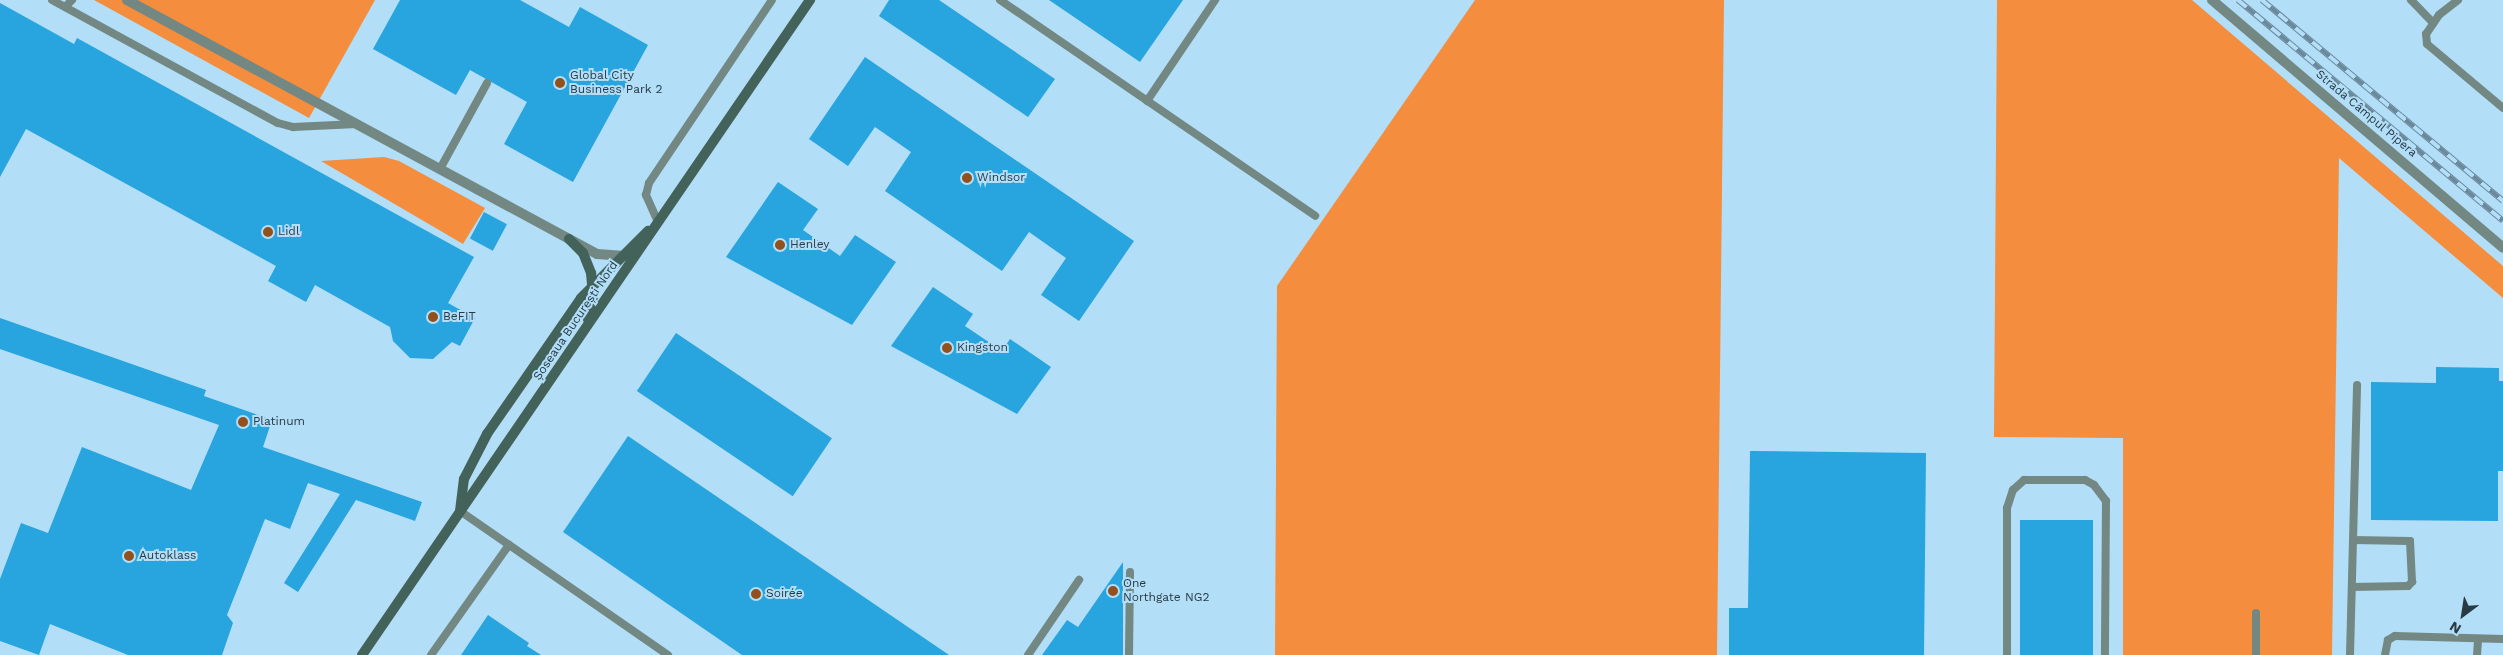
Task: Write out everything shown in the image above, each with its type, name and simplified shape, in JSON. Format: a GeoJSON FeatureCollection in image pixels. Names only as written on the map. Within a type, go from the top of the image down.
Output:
{"type":"FeatureCollection","features":[{"type":"Feature","properties":{"kind":"main road","name":"Șoseaua București Nord"},"geometry":{"type":"LineString","coordinates":[[362,655],[810,0]]}},
{"type":"Feature","properties":{"kind":"main road"},"geometry":{"type":"LineString","coordinates":[[460,511],[464,480],[487,434],[593,282],[658,222]]}},
{"type":"Feature","properties":{"kind":"main road"},"geometry":{"type":"LineString","coordinates":[[569,239],[586,259],[593,282],[590,314],[583,332]]}},
{"type":"Feature","properties":{"kind":"street"},"geometry":{"type":"LineString","coordinates":[[127,0],[597,254],[617,258],[638,252]]}},
{"type":"Feature","properties":{"kind":"street","name":"Strada Câmpul Pipera"},"geometry":{"type":"LineString","coordinates":[[2212,0],[2503,248]]}},
{"type":"Feature","properties":{"kind":"lane"},"geometry":{"type":"LineString","coordinates":[[52,0],[278,123],[293,127],[357,124]]}},
{"type":"Feature","properties":{"kind":"lane"},"geometry":{"type":"LineString","coordinates":[[65,7],[72,0]]}},
{"type":"Feature","properties":{"kind":"lane"},"geometry":{"type":"LineString","coordinates":[[658,222],[646,195],[649,183],[772,0]]}},
{"type":"Feature","properties":{"kind":"lane"},"geometry":{"type":"LineString","coordinates":[[1000,0],[1315,216]]}},
{"type":"Feature","properties":{"kind":"lane"},"geometry":{"type":"LineString","coordinates":[[1147,101],[1215,0]]}},
{"type":"Feature","properties":{"kind":"lane"},"geometry":{"type":"LineString","coordinates":[[2411,0],[2433,23]]}},
{"type":"Feature","properties":{"kind":"lane"},"geometry":{"type":"LineString","coordinates":[[2458,0],[2433,23],[2426,34],[2427,44],[2503,108]]}},
{"type":"Feature","properties":{"kind":"lane"},"geometry":{"type":"LineString","coordinates":[[440,169],[487,84]]}},
{"type":"Feature","properties":{"kind":"lane"},"geometry":{"type":"LineString","coordinates":[[2350,655],[2357,385]]}},
{"type":"Feature","properties":{"kind":"lane"},"geometry":{"type":"LineString","coordinates":[[2007,655],[2007,508],[2013,490],[2024,480],[2085,480],[2094,485],[2106,501],[2105,655]]}},
{"type":"Feature","properties":{"kind":"lane"},"geometry":{"type":"LineString","coordinates":[[460,511],[668,655]]}},
{"type":"Feature","properties":{"kind":"lane"},"geometry":{"type":"LineString","coordinates":[[2352,587],[2408,586],[2412,582],[2410,541],[2353,540]]}},
{"type":"Feature","properties":{"kind":"lane"},"geometry":{"type":"LineString","coordinates":[[431,655],[509,545]]}},
{"type":"Feature","properties":{"kind":"lane"},"geometry":{"type":"LineString","coordinates":[[1129,655],[1130,572]]}},
{"type":"Feature","properties":{"kind":"lane"},"geometry":{"type":"LineString","coordinates":[[1028,655],[1079,580]]}},
{"type":"Feature","properties":{"kind":"lane"},"geometry":{"type":"LineString","coordinates":[[2256,613],[2256,655]]}},
{"type":"Feature","properties":{"kind":"lane"},"geometry":{"type":"LineString","coordinates":[[2386,655],[2388,640],[2395,636],[2503,639]]}},
{"type":"Feature","properties":{"kind":"lane"},"geometry":{"type":"LineString","coordinates":[[2477,655],[2478,639]]}},
{"type":"Feature","properties":{"kind":"shaded area"},"geometry":{"type":"Polygon","coordinates":[[[94,0],[375,0],[309,118],[94,0]]]}},
{"type":"Feature","properties":{"kind":"shaded area"},"geometry":{"type":"Polygon","coordinates":[[[1475,0],[1724,0],[1717,655],[1275,655],[1277,286],[1475,0]]]}},
{"type":"Feature","properties":{"kind":"shaded area"},"geometry":{"type":"Polygon","coordinates":[[[1997,0],[2192,0],[2503,266],[2503,298],[2339,158],[2332,655],[2123,655],[2123,438],[1994,437],[1997,0]]]}},
{"type":"Feature","properties":{"kind":"shaded area"},"geometry":{"type":"Polygon","coordinates":[[[384,157],[399,161],[485,208],[463,244],[321,161],[384,157]]]}},
{"type":"Feature","properties":{"kind":"building","name":"Global City Business Park 2"},"geometry":{"type":"Polygon","coordinates":[[[400,0],[520,0],[569,27],[580,7],[648,45],[573,182],[504,144],[527,102],[470,70],[456,95],[373,49],[400,0]]]}},
{"type":"Feature","properties":{"kind":"building"},"geometry":{"type":"Polygon","coordinates":[[[889,0],[939,0],[1055,79],[1028,117],[879,16],[889,0]]]}},
{"type":"Feature","properties":{"kind":"building"},"geometry":{"type":"Polygon","coordinates":[[[1049,0],[1183,0],[1140,62],[1049,0]]]}},
{"type":"Feature","properties":{"kind":"building"},"geometry":{"type":"Polygon","coordinates":[[[0,3],[74,44],[77,38],[474,257],[448,303],[475,318],[460,346],[452,342],[433,359],[410,358],[393,341],[390,327],[315,285],[306,302],[268,281],[276,266],[26,129],[0,177],[0,3]]]}},
{"type":"Feature","properties":{"kind":"building","name":"Windsor"},"geometry":{"type":"Polygon","coordinates":[[[865,57],[1134,241],[1079,321],[1041,295],[1066,258],[1029,232],[1002,271],[885,191],[911,152],[875,127],[848,166],[809,139],[865,57]]]}},
{"type":"Feature","properties":{"kind":"building","name":"Henley"},"geometry":{"type":"Polygon","coordinates":[[[778,182],[818,209],[803,230],[840,256],[855,235],[896,262],[852,325],[726,257],[778,182]]]}},
{"type":"Feature","properties":{"kind":"building"},"geometry":{"type":"Polygon","coordinates":[[[484,212],[507,224],[493,251],[470,238],[484,212]]]}},
{"type":"Feature","properties":{"kind":"building","name":"Kingston"},"geometry":{"type":"Polygon","coordinates":[[[933,287],[973,314],[965,326],[1002,351],[1010,339],[1051,367],[1017,414],[891,346],[933,287]]]}},
{"type":"Feature","properties":{"kind":"building","name":"Autoklass"},"geometry":{"type":"Polygon","coordinates":[[[0,318],[206,390],[204,396],[272,420],[263,447],[422,502],[415,521],[356,500],[298,592],[284,583],[340,494],[308,483],[290,529],[265,519],[227,615],[233,623],[222,655],[128,655],[50,624],[39,655],[0,641],[0,579],[21,523],[48,533],[82,447],[191,490],[219,425],[0,349],[0,318]]]}},
{"type":"Feature","properties":{"kind":"building"},"geometry":{"type":"Polygon","coordinates":[[[676,333],[832,438],[793,496],[637,391],[676,333]]]}},
{"type":"Feature","properties":{"kind":"building"},"geometry":{"type":"Polygon","coordinates":[[[2436,367],[2499,368],[2499,381],[2503,381],[2503,471],[2498,471],[2498,521],[2371,520],[2371,382],[2436,383],[2436,367]]]}},
{"type":"Feature","properties":{"kind":"building","name":"Soirée"},"geometry":{"type":"Polygon","coordinates":[[[628,436],[949,655],[742,655],[563,532],[628,436]]]}},
{"type":"Feature","properties":{"kind":"building"},"geometry":{"type":"Polygon","coordinates":[[[1750,451],[1926,453],[1924,655],[1729,655],[1729,608],[1748,608],[1750,451]]]}},
{"type":"Feature","properties":{"kind":"building"},"geometry":{"type":"Polygon","coordinates":[[[2020,520],[2093,520],[2093,655],[2020,655],[2020,520]]]}},
{"type":"Feature","properties":{"kind":"building","name":"One Northgate NG2"},"geometry":{"type":"Polygon","coordinates":[[[1123,562],[1123,655],[1042,655],[1067,620],[1078,627],[1123,562]]]}},
{"type":"Feature","properties":{"kind":"building"},"geometry":{"type":"Polygon","coordinates":[[[488,615],[529,643],[527,646],[541,655],[461,655],[488,615]]]}},
{"type":"Feature","properties":{"kind":"railway"},"geometry":{"type":"LineString","coordinates":[[2238,0],[2503,221]]}},
{"type":"Feature","properties":{"kind":"railway"},"geometry":{"type":"LineString","coordinates":[[2262,0],[2503,201]]}},
{"type":"Feature","properties":{"kind":"place","name":"Global City Business Park 2"},"geometry":{"type":"Point","coordinates":[560,83]}},
{"type":"Feature","properties":{"kind":"place","name":"Windsor"},"geometry":{"type":"Point","coordinates":[967,178]}},
{"type":"Feature","properties":{"kind":"place","name":"Lidl"},"geometry":{"type":"Point","coordinates":[268,232]}},
{"type":"Feature","properties":{"kind":"place","name":"Henley"},"geometry":{"type":"Point","coordinates":[780,245]}},
{"type":"Feature","properties":{"kind":"place","name":"BeFIT"},"geometry":{"type":"Point","coordinates":[433,317]}},
{"type":"Feature","properties":{"kind":"place","name":"Kingston"},"geometry":{"type":"Point","coordinates":[947,348]}},
{"type":"Feature","properties":{"kind":"place","name":"Platinum"},"geometry":{"type":"Point","coordinates":[243,422]}},
{"type":"Feature","properties":{"kind":"place","name":"Autoklass"},"geometry":{"type":"Point","coordinates":[129,556]}},
{"type":"Feature","properties":{"kind":"place","name":"One Northgate NG2"},"geometry":{"type":"Point","coordinates":[1113,591]}},
{"type":"Feature","properties":{"kind":"place","name":"Soirée"},"geometry":{"type":"Point","coordinates":[756,594]}}]}
